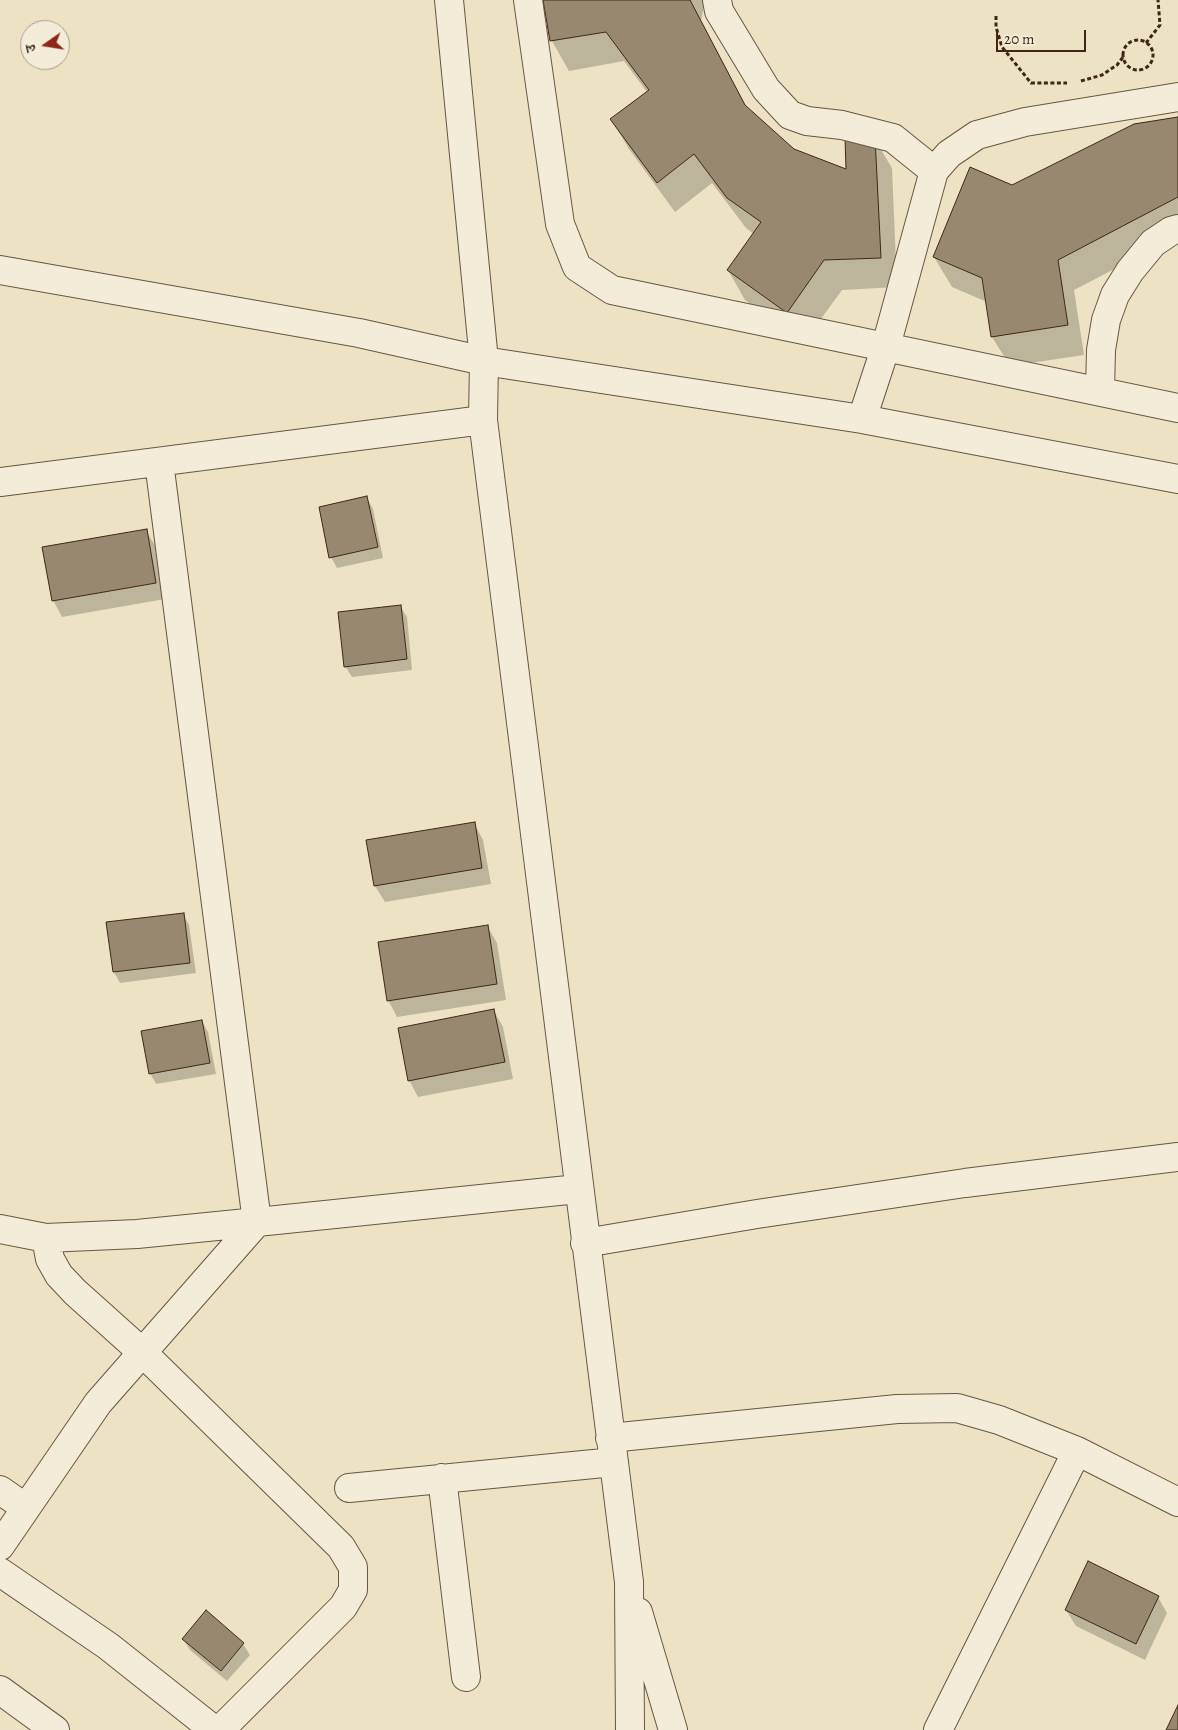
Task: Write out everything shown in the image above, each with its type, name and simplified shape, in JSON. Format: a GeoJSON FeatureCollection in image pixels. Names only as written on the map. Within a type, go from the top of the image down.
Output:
{"type":"FeatureCollection","features":[{"type":"Feature","properties":{"kind":"street"},"geometry":{"type":"LineString","coordinates":[[449,0],[484,361],[483,420],[628,1582],[630,1730]]}},
{"type":"Feature","properties":{"kind":"street"},"geometry":{"type":"LineString","coordinates":[[528,0],[560,224],[578,267],[612,290],[1178,408]]}},
{"type":"Feature","properties":{"kind":"street"},"geometry":{"type":"LineString","coordinates":[[718,0],[719,11],[766,89],[790,115],[807,121],[842,126],[893,138],[934,171]]}},
{"type":"Feature","properties":{"kind":"street"},"geometry":{"type":"LineString","coordinates":[[862,420],[886,346],[934,171],[948,154],[977,135],[1025,122],[1178,97]]}},
{"type":"Feature","properties":{"kind":"street"},"geometry":{"type":"LineString","coordinates":[[1100,391],[1102,342],[1106,320],[1115,295],[1130,271],[1153,243],[1171,231],[1178,229]]}},
{"type":"Feature","properties":{"kind":"street"},"geometry":{"type":"LineString","coordinates":[[0,270],[359,333],[484,361],[862,420],[1078,458],[1178,479]]}},
{"type":"Feature","properties":{"kind":"street"},"geometry":{"type":"LineString","coordinates":[[0,482],[483,420]]}},
{"type":"Feature","properties":{"kind":"street"},"geometry":{"type":"LineString","coordinates":[[0,1546],[98,1403],[257,1222],[159,462]]}},
{"type":"Feature","properties":{"kind":"street"},"geometry":{"type":"LineString","coordinates":[[585,1243],[757,1214],[965,1183],[1178,1157]]}},
{"type":"Feature","properties":{"kind":"street"},"geometry":{"type":"LineString","coordinates":[[0,1229],[46,1238],[137,1234],[578,1189]]}},
{"type":"Feature","properties":{"kind":"street"},"geometry":{"type":"LineString","coordinates":[[46,1238],[50,1259],[59,1275],[143,1353],[341,1547],[353,1567],[353,1590],[343,1607],[220,1730]]}},
{"type":"Feature","properties":{"kind":"street"},"geometry":{"type":"LineString","coordinates":[[349,1488],[442,1478],[612,1450],[897,1409],[957,1408],[999,1420],[1077,1451],[1178,1502]]}},
{"type":"Feature","properties":{"kind":"street"},"geometry":{"type":"LineString","coordinates":[[946,1727],[1077,1451]]}},
{"type":"Feature","properties":{"kind":"street"},"geometry":{"type":"LineString","coordinates":[[442,1478],[466,1677]]}},
{"type":"Feature","properties":{"kind":"street"},"geometry":{"type":"LineString","coordinates":[[0,1490],[26,1508]]}},
{"type":"Feature","properties":{"kind":"street"},"geometry":{"type":"LineString","coordinates":[[0,1572],[108,1646],[214,1730]]}},
{"type":"Feature","properties":{"kind":"street"},"geometry":{"type":"LineString","coordinates":[[628,1582],[673,1730]]}},
{"type":"Feature","properties":{"kind":"street"},"geometry":{"type":"LineString","coordinates":[[0,1690],[55,1730]]}},
{"type":"Feature","properties":{"kind":"path"},"geometry":{"type":"LineString","coordinates":[[1146,43],[1160,24],[1158,0]]}},
{"type":"Feature","properties":{"kind":"path"},"geometry":{"type":"LineString","coordinates":[[996,16],[996,27],[1002,47],[1031,83],[1069,83],[1095,77],[1117,65],[1123,57],[1128,44],[1137,40],[1146,43],[1152,56],[1145,68],[1132,68],[1123,57]]}},
{"type":"Feature","properties":{"kind":"building"},"geometry":{"type":"Polygon","coordinates":[[[543,0],[690,0],[745,105],[794,149],[846,169],[845,138],[875,137],[881,258],[824,260],[787,313],[727,270],[761,222],[727,198],[694,154],[657,183],[610,119],[649,90],[606,32],[550,41],[543,0]]]}},
{"type":"Feature","properties":{"kind":"building"},"geometry":{"type":"Polygon","coordinates":[[[1178,117],[1178,197],[1058,260],[1068,325],[991,337],[982,278],[933,257],[970,167],[1012,185],[1134,124],[1178,117]]]}},
{"type":"Feature","properties":{"kind":"building"},"geometry":{"type":"Polygon","coordinates":[[[367,496],[378,547],[329,558],[319,507],[367,496]]]}},
{"type":"Feature","properties":{"kind":"building"},"geometry":{"type":"Polygon","coordinates":[[[147,529],[156,583],[52,601],[42,547],[147,529]]]}},
{"type":"Feature","properties":{"kind":"building"},"geometry":{"type":"Polygon","coordinates":[[[401,605],[407,659],[344,667],[338,612],[401,605]]]}},
{"type":"Feature","properties":{"kind":"building"},"geometry":{"type":"Polygon","coordinates":[[[475,822],[482,868],[374,886],[366,840],[475,822]]]}},
{"type":"Feature","properties":{"kind":"building"},"geometry":{"type":"Polygon","coordinates":[[[184,913],[190,963],[113,972],[106,922],[184,913]]]}},
{"type":"Feature","properties":{"kind":"building"},"geometry":{"type":"Polygon","coordinates":[[[488,925],[497,984],[387,1001],[378,942],[488,925]]]}},
{"type":"Feature","properties":{"kind":"building"},"geometry":{"type":"Polygon","coordinates":[[[494,1009],[505,1062],[408,1081],[398,1028],[494,1009]]]}},
{"type":"Feature","properties":{"kind":"building"},"geometry":{"type":"Polygon","coordinates":[[[202,1020],[210,1063],[149,1074],[141,1031],[202,1020]]]}},
{"type":"Feature","properties":{"kind":"building"},"geometry":{"type":"Polygon","coordinates":[[[1088,1561],[1159,1596],[1136,1644],[1065,1610],[1088,1561]]]}},
{"type":"Feature","properties":{"kind":"building"},"geometry":{"type":"Polygon","coordinates":[[[206,1610],[244,1643],[221,1671],[182,1639],[206,1610]]]}},
{"type":"Feature","properties":{"kind":"building"},"geometry":{"type":"Polygon","coordinates":[[[1178,1705],[1178,1730],[1166,1730],[1178,1705]]]}}]}
